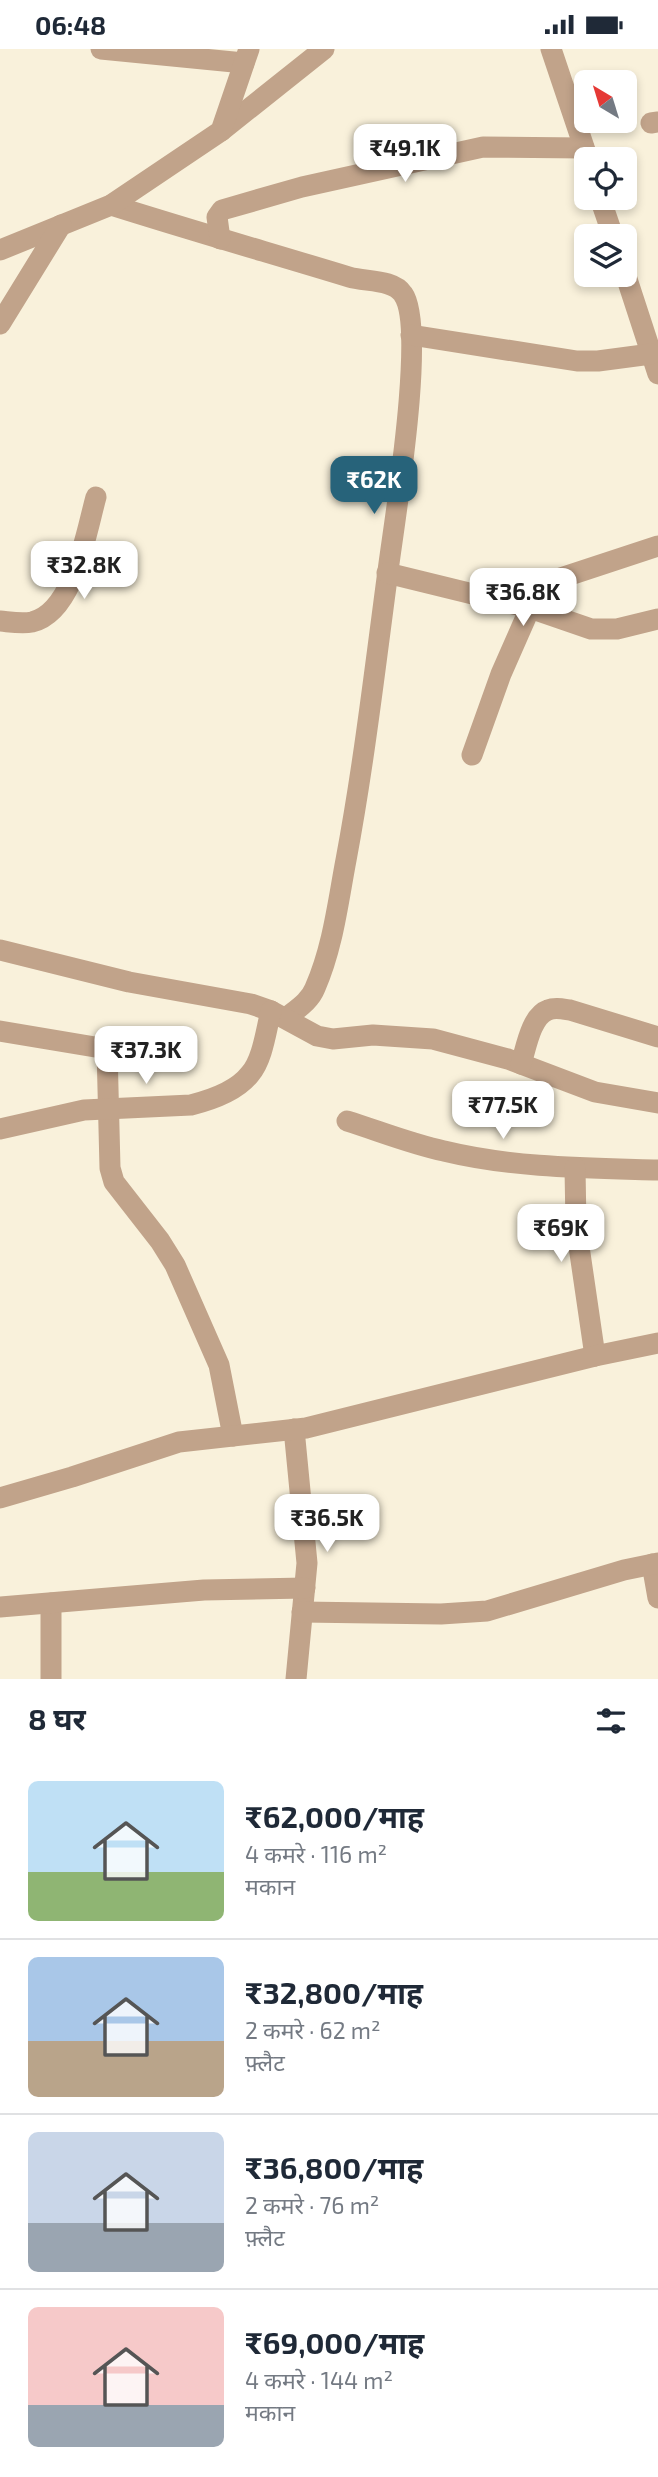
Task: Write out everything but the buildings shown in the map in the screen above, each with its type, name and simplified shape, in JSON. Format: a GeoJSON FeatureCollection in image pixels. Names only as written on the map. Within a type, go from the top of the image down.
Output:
{"type":"FeatureCollection","features":[{"type":"Feature","properties":{"kind":"street"},"geometry":{"type":"LineString","coordinates":[[101,49],[246,56],[221,131]]}},
{"type":"Feature","properties":{"kind":"street"},"geometry":{"type":"LineString","coordinates":[[0,250],[111,205],[221,131],[324,49]]}},
{"type":"Feature","properties":{"kind":"street"},"geometry":{"type":"LineString","coordinates":[[551,49],[584,147]]}},
{"type":"Feature","properties":{"kind":"street"},"geometry":{"type":"LineString","coordinates":[[220,239],[217,217],[222,210],[302,187],[483,147],[574,152]]}},
{"type":"Feature","properties":{"kind":"street"},"geometry":{"type":"LineString","coordinates":[[0,1129],[84,1110],[191,1105],[222,1094],[250,1075],[279,1014],[310,998],[332,937],[369,724],[404,453],[411,335],[409,304],[400,290],[111,205]]}},
{"type":"Feature","properties":{"kind":"street"},"geometry":{"type":"LineString","coordinates":[[0,324],[61,225]]}},
{"type":"Feature","properties":{"kind":"street"},"geometry":{"type":"LineString","coordinates":[[411,335],[576,361],[655,364],[630,287]]}},
{"type":"Feature","properties":{"kind":"street"},"geometry":{"type":"LineString","coordinates":[[0,621],[32,622],[53,611],[61,601],[78,566],[96,497]]}},
{"type":"Feature","properties":{"kind":"street"},"geometry":{"type":"LineString","coordinates":[[498,599],[658,546]]}},
{"type":"Feature","properties":{"kind":"street"},"geometry":{"type":"LineString","coordinates":[[387,573],[498,599],[591,629],[617,629],[658,619]]}},
{"type":"Feature","properties":{"kind":"street"},"geometry":{"type":"LineString","coordinates":[[472,755],[501,674],[530,608]]}},
{"type":"Feature","properties":{"kind":"street"},"geometry":{"type":"LineString","coordinates":[[0,950],[129,982],[251,1004],[279,1014],[317,1036],[333,1039],[373,1035],[433,1039],[521,1064],[595,1092],[658,1103]]}},
{"type":"Feature","properties":{"kind":"street"},"geometry":{"type":"LineString","coordinates":[[521,1064],[538,1018],[545,1010],[555,1008],[570,1010],[658,1037]]}},
{"type":"Feature","properties":{"kind":"street"},"geometry":{"type":"LineString","coordinates":[[0,1031],[107,1049],[110,1168],[114,1182],[160,1241],[175,1265],[219,1365],[233,1436]]}},
{"type":"Feature","properties":{"kind":"street"},"geometry":{"type":"LineString","coordinates":[[347,1121],[443,1151],[505,1163],[658,1170]]}},
{"type":"Feature","properties":{"kind":"street"},"geometry":{"type":"LineString","coordinates":[[575,1168],[576,1226],[595,1356]]}},
{"type":"Feature","properties":{"kind":"street"},"geometry":{"type":"LineString","coordinates":[[0,1498],[179,1442],[294,1429],[658,1343]]}},
{"type":"Feature","properties":{"kind":"street"},"geometry":{"type":"LineString","coordinates":[[294,1429],[307,1563],[296,1679]]}},
{"type":"Feature","properties":{"kind":"street"},"geometry":{"type":"LineString","coordinates":[[302,1612],[441,1614],[486,1611],[655,1564],[658,1598]]}},
{"type":"Feature","properties":{"kind":"street"},"geometry":{"type":"LineString","coordinates":[[0,1607],[204,1590],[305,1588]]}},
{"type":"Feature","properties":{"kind":"street"},"geometry":{"type":"LineString","coordinates":[[51,1603],[51,1679]]}}]}
